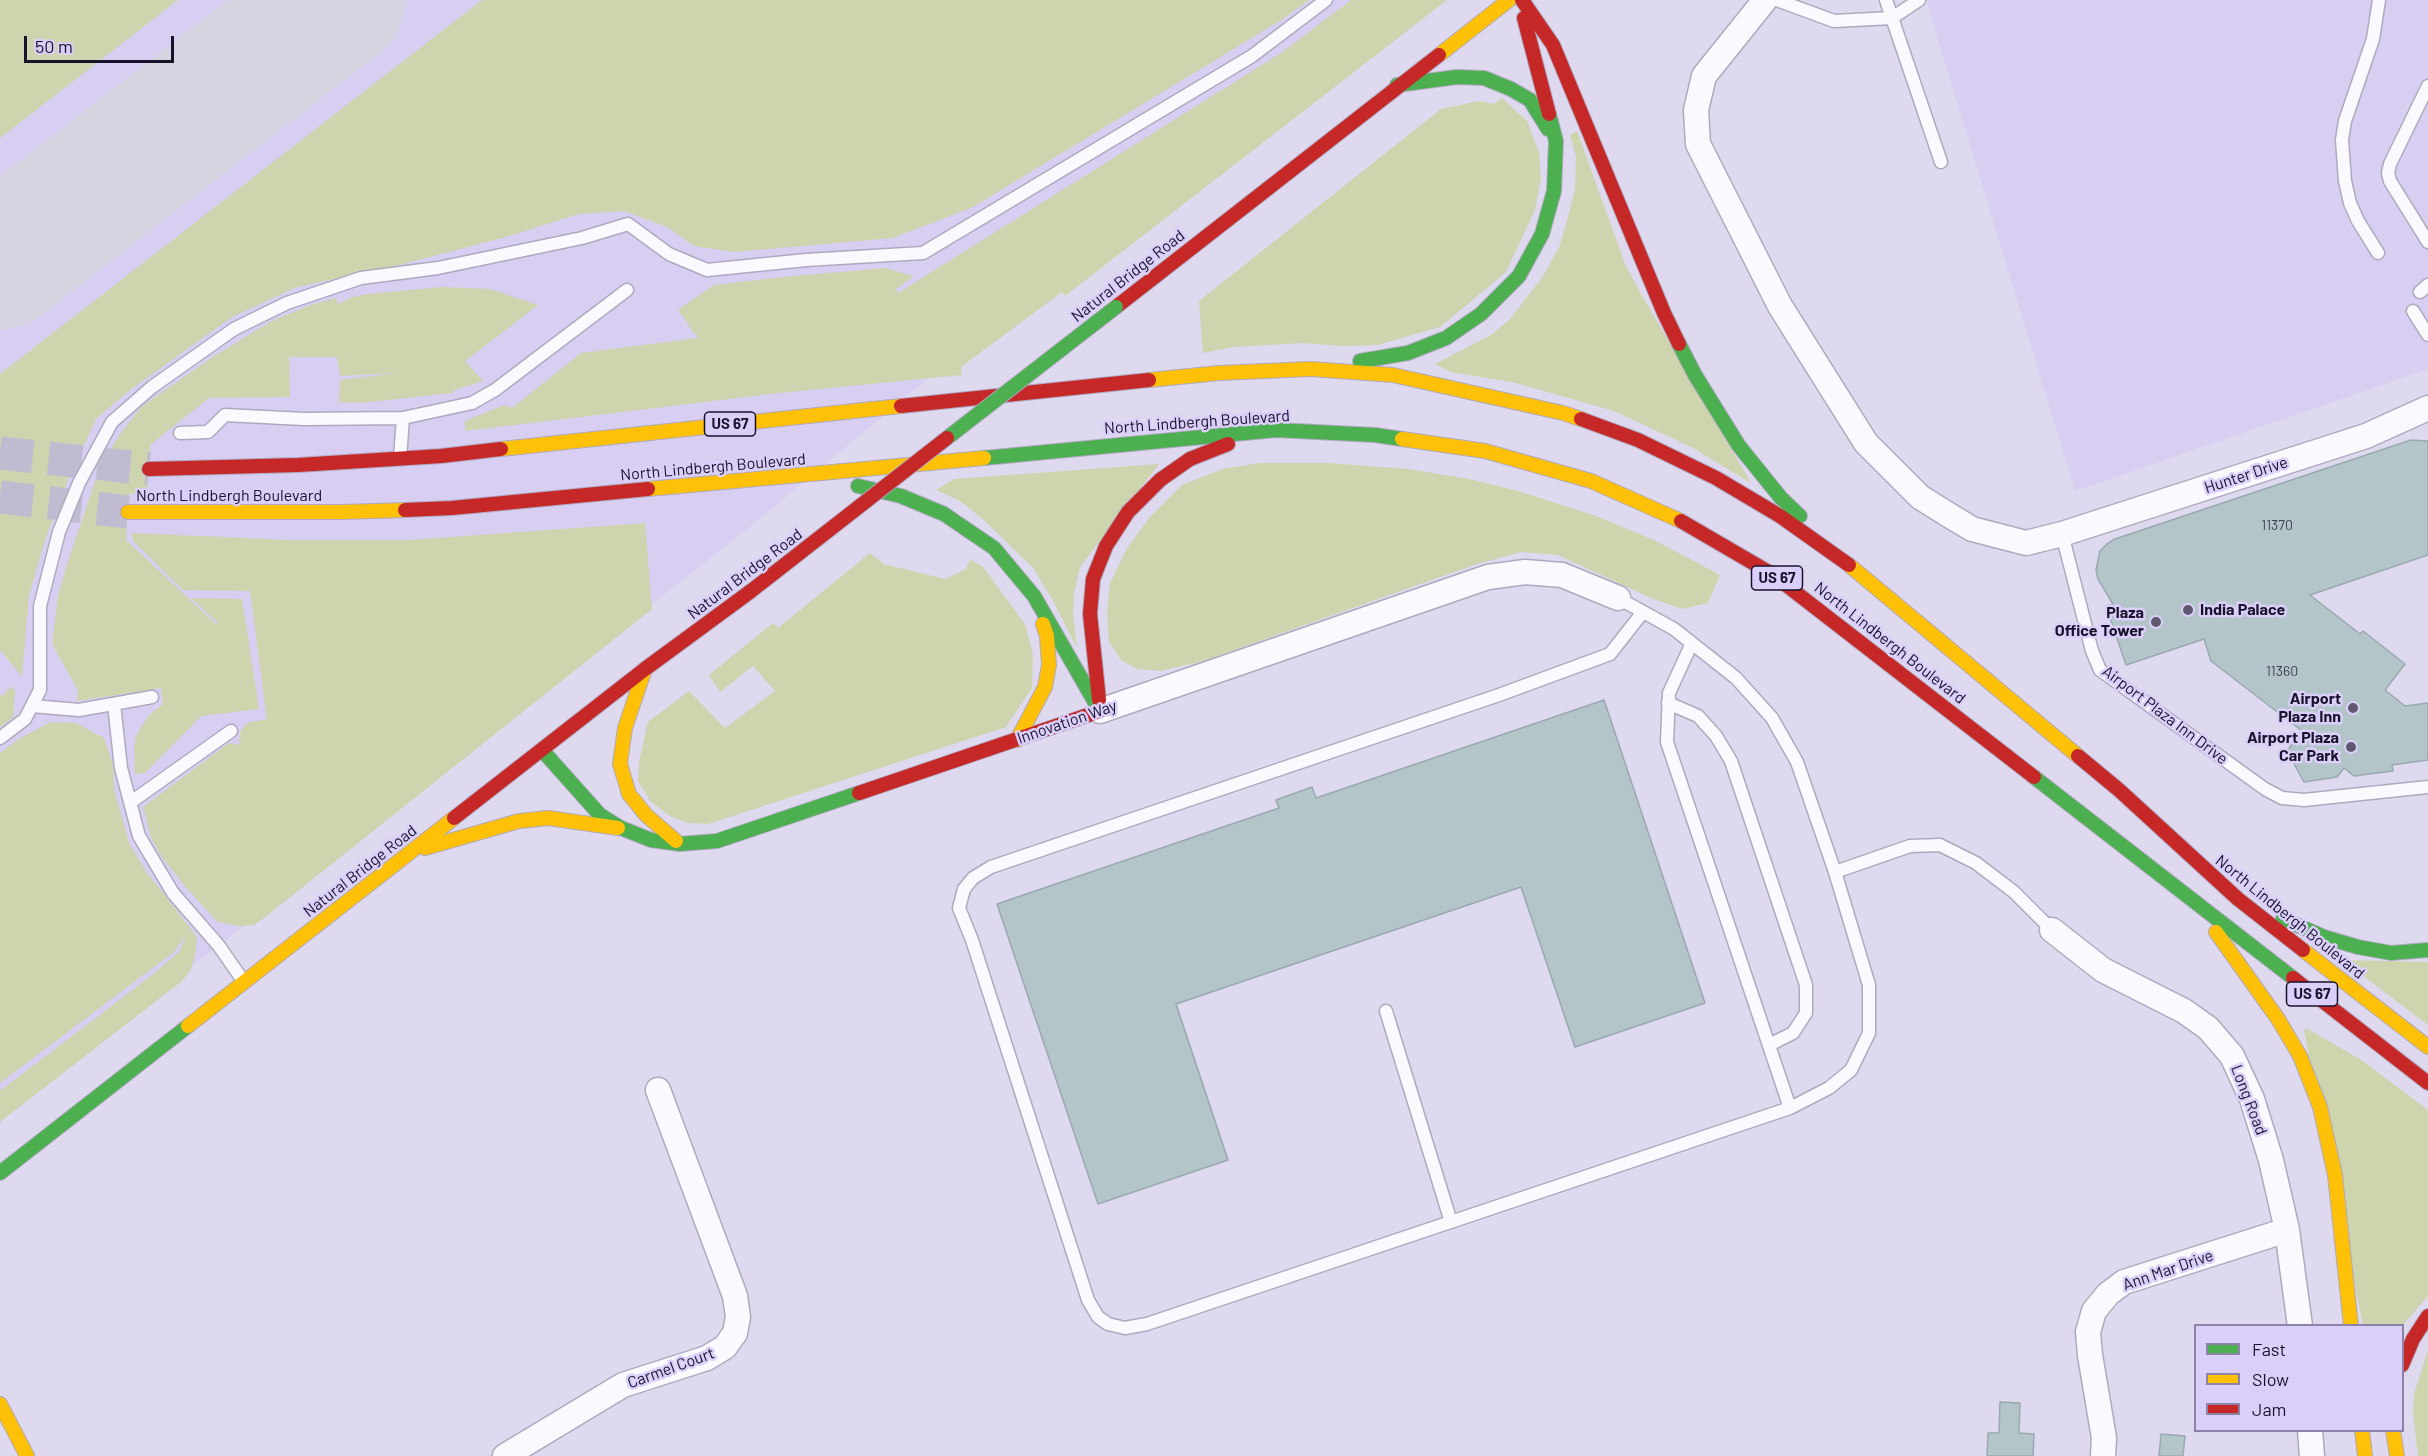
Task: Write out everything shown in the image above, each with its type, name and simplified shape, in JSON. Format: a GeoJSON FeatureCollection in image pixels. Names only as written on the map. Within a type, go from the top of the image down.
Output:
{"type":"FeatureCollection","features":[{"type":"Feature","properties":{"kind":"main road","name":"Natural Bridge Road"},"geometry":{"type":"LineString","coordinates":[[0,1173],[645,669],[751,591],[1397,85],[1509,0]]}},
{"type":"Feature","properties":{"kind":"main road"},"geometry":{"type":"LineString","coordinates":[[1311,369],[1408,353],[1446,338],[1481,314],[1519,276],[1542,234],[1554,191],[1556,141],[1521,0]]}},
{"type":"Feature","properties":{"kind":"main road"},"geometry":{"type":"LineString","coordinates":[[1521,0],[1553,45],[1664,313],[1695,375],[1739,446],[1774,489],[1850,566]]}},
{"type":"Feature","properties":{"kind":"main road"},"geometry":{"type":"LineString","coordinates":[[1397,85],[1457,77],[1484,78],[1511,88],[1530,100],[1556,141]]}},
{"type":"Feature","properties":{"kind":"main road","name":"North Lindbergh Boulevard"},"geometry":{"type":"LineString","coordinates":[[149,468],[298,465],[400,459],[1219,373],[1311,369],[1393,375],[1563,413],[1638,440],[1716,478],[1780,516],[1850,566],[2119,790],[2238,899],[2428,1047]]}},
{"type":"Feature","properties":{"kind":"main road"},"geometry":{"type":"LineString","coordinates":[[1100,711],[1090,614],[1093,579],[1106,546],[1128,512],[1161,480],[1190,459],[1220,446],[1276,430]]}},
{"type":"Feature","properties":{"kind":"main road","name":"North Lindbergh Boulevard"},"geometry":{"type":"LineString","coordinates":[[128,512],[342,512],[452,508],[1276,430],[1375,435],[1485,451],[1591,481],[1683,522],[1772,574],[1815,605],[2428,1083]]}},
{"type":"Feature","properties":{"kind":"main road"},"geometry":{"type":"LineString","coordinates":[[796,475],[843,482],[901,496],[944,514],[994,548],[1034,596],[1100,711]]}},
{"type":"Feature","properties":{"kind":"main road"},"geometry":{"type":"LineString","coordinates":[[1017,740],[1045,687],[1049,665],[1047,636],[1034,596]]}},
{"type":"Feature","properties":{"kind":"main road"},"geometry":{"type":"LineString","coordinates":[[645,669],[625,728],[620,764],[629,794],[646,815],[680,844]]}},
{"type":"Feature","properties":{"kind":"main road","name":"Innovation Way"},"geometry":{"type":"LineString","coordinates":[[542,750],[600,815],[621,828],[651,840],[680,844],[717,841],[1100,711]]}},
{"type":"Feature","properties":{"kind":"main road"},"geometry":{"type":"LineString","coordinates":[[412,852],[519,821],[548,818],[621,828]]}},
{"type":"Feature","properties":{"kind":"main road"},"geometry":{"type":"LineString","coordinates":[[2238,899],[2324,937],[2358,947],[2391,953],[2428,950]]}},
{"type":"Feature","properties":{"kind":"main road"},"geometry":{"type":"LineString","coordinates":[[2196,904],[2278,1019],[2300,1056],[2320,1107],[2335,1175],[2351,1324]]}},
{"type":"Feature","properties":{"kind":"main road"},"geometry":{"type":"LineString","coordinates":[[2404,1362],[2413,1339],[2428,1316]]}},
{"type":"Feature","properties":{"kind":"main road"},"geometry":{"type":"LineString","coordinates":[[0,1404],[27,1456]]}},
{"type":"Feature","properties":{"kind":"main road"},"geometry":{"type":"LineString","coordinates":[[2362,1432],[2365,1456]]}},
{"type":"Feature","properties":{"kind":"main road"},"geometry":{"type":"LineString","coordinates":[[2393,1432],[2397,1456]]}},
{"type":"Feature","properties":{"kind":"street","name":"Hunter Drive"},"geometry":{"type":"LineString","coordinates":[[1764,0],[1704,76],[1696,110],[1698,144],[1780,306],[1866,443],[1920,496],[1972,529],[2026,543],[2062,534],[2366,436],[2426,413]]}},
{"type":"Feature","properties":{"kind":"street","name":"Innovation Way"},"geometry":{"type":"LineString","coordinates":[[1100,711],[1488,577],[1526,572],[1562,575],[1618,598]]}},
{"type":"Feature","properties":{"kind":"street","name":"Long Road"},"geometry":{"type":"LineString","coordinates":[[2052,930],[2103,970],[2184,1011],[2208,1028],[2232,1056],[2255,1109],[2271,1160],[2288,1230],[2300,1324]]}},
{"type":"Feature","properties":{"kind":"street","name":"Carmel Court"},"geometry":{"type":"LineString","coordinates":[[505,1456],[623,1385],[707,1358],[725,1347],[735,1333],[738,1317],[735,1296],[658,1090]]}},
{"type":"Feature","properties":{"kind":"street","name":"Ann Mar Drive"},"geometry":{"type":"LineString","coordinates":[[2103,1456],[2104,1438],[2088,1332],[2094,1311],[2108,1294],[2124,1282],[2288,1230]]}},
{"type":"Feature","properties":{"kind":"street"},"geometry":{"type":"LineString","coordinates":[[2310,1432],[2312,1456]]}},
{"type":"Feature","properties":{"kind":"lane"},"geometry":{"type":"LineString","coordinates":[[0,738],[25,719],[40,690],[40,606],[59,532],[79,483],[112,422],[152,387],[234,329],[287,303],[361,278],[438,268],[582,238],[628,224],[669,254],[707,270],[923,252],[1252,56],[1326,0]]}},
{"type":"Feature","properties":{"kind":"lane"},"geometry":{"type":"LineString","coordinates":[[1777,0],[1834,21],[1892,18],[1919,0]]}},
{"type":"Feature","properties":{"kind":"lane"},"geometry":{"type":"LineString","coordinates":[[1886,0],[1941,162]]}},
{"type":"Feature","properties":{"kind":"lane"},"geometry":{"type":"LineString","coordinates":[[2378,253],[2350,202],[2345,181],[2343,140],[2345,121],[2373,39],[2379,0]]}},
{"type":"Feature","properties":{"kind":"lane"},"geometry":{"type":"LineString","coordinates":[[2428,86],[2390,164],[2388,173],[2390,181],[2428,242]]}},
{"type":"Feature","properties":{"kind":"lane"},"geometry":{"type":"LineString","coordinates":[[180,433],[208,432],[225,415],[304,419],[403,418],[472,403],[504,383],[627,290]]}},
{"type":"Feature","properties":{"kind":"lane"},"geometry":{"type":"LineString","coordinates":[[2413,311],[2428,335]]}},
{"type":"Feature","properties":{"kind":"lane"},"geometry":{"type":"LineString","coordinates":[[400,459],[403,418]]}},
{"type":"Feature","properties":{"kind":"lane","name":"Airport Plaza Inn Drive"},"geometry":{"type":"LineString","coordinates":[[2062,534],[2092,651],[2100,670],[2265,789],[2282,798],[2304,800],[2428,787]]}},
{"type":"Feature","properties":{"kind":"lane"},"geometry":{"type":"LineString","coordinates":[[1618,598],[1674,629],[1690,645],[1736,678],[1772,718],[1797,762],[1835,872],[1869,985],[1869,1033],[1851,1070],[1829,1088],[1790,1108],[1147,1324],[1125,1328],[1108,1324],[1098,1317],[1088,1300],[972,940],[958,908],[964,889],[973,878],[991,867],[1499,695],[1610,654],[1643,612]]}},
{"type":"Feature","properties":{"kind":"lane"},"geometry":{"type":"LineString","coordinates":[[1690,645],[1669,693],[1667,742],[1790,1108]]}},
{"type":"Feature","properties":{"kind":"lane"},"geometry":{"type":"LineString","coordinates":[[32,706],[79,710],[152,697]]}},
{"type":"Feature","properties":{"kind":"lane"},"geometry":{"type":"LineString","coordinates":[[1668,703],[1698,716],[1716,736],[1731,761],[1806,985],[1806,1013],[1802,1020],[1793,1034],[1769,1045]]}},
{"type":"Feature","properties":{"kind":"lane"},"geometry":{"type":"LineString","coordinates":[[114,704],[121,768],[139,836],[173,892],[219,946],[245,983]]}},
{"type":"Feature","properties":{"kind":"lane"},"geometry":{"type":"LineString","coordinates":[[131,802],[231,730]]}},
{"type":"Feature","properties":{"kind":"lane"},"geometry":{"type":"LineString","coordinates":[[1835,872],[1910,846],[1940,845],[1976,863],[2014,892],[2052,930]]}},
{"type":"Feature","properties":{"kind":"lane"},"geometry":{"type":"LineString","coordinates":[[1386,1011],[1451,1221]]}},
{"type":"Feature","properties":{"kind":"shaded area"},"geometry":{"type":"Polygon","coordinates":[[[0,0],[1428,0],[950,360],[746,530],[257,916],[0,1113],[0,0]]]}},
{"type":"Feature","properties":{"kind":"shaded area"},"geometry":{"type":"Polygon","coordinates":[[[1926,0],[2428,0],[2428,369],[2075,491],[1926,0]]]}},
{"type":"Feature","properties":{"kind":"green space"},"geometry":{"type":"Polygon","coordinates":[[[0,0],[178,0],[0,138],[0,0]]]}},
{"type":"Feature","properties":{"kind":"green space"},"geometry":{"type":"Polygon","coordinates":[[[482,0],[1309,0],[1283,19],[973,207],[893,238],[734,252],[694,246],[667,227],[624,211],[579,214],[506,237],[395,266],[297,287],[232,317],[130,390],[96,419],[68,480],[45,540],[29,596],[22,676],[0,650],[0,374],[482,0]]]}},
{"type":"Feature","properties":{"kind":"green space"},"geometry":{"type":"Polygon","coordinates":[[[1351,0],[1447,0],[1065,296],[1062,292],[961,367],[962,375],[779,393],[465,431],[465,421],[504,405],[512,408],[581,353],[698,338],[678,310],[714,285],[885,268],[914,276],[896,289],[898,293],[1281,53],[1351,0]]]}},
{"type":"Feature","properties":{"kind":"green space"},"geometry":{"type":"Polygon","coordinates":[[[1502,98],[1527,121],[1539,152],[1541,178],[1535,210],[1506,272],[1440,327],[1377,345],[1342,346],[1303,343],[1233,347],[1203,353],[1199,301],[1441,109],[1479,101],[1494,104],[1502,98]]]}},
{"type":"Feature","properties":{"kind":"green space"},"geometry":{"type":"Polygon","coordinates":[[[1577,131],[1625,264],[1751,483],[1691,447],[1614,411],[1516,383],[1451,372],[1435,364],[1491,335],[1510,319],[1541,279],[1559,248],[1575,189],[1576,157],[1570,135],[1577,131]]]}},
{"type":"Feature","properties":{"kind":"green space"},"geometry":{"type":"Polygon","coordinates":[[[442,287],[490,289],[538,305],[465,361],[483,381],[454,390],[453,393],[361,403],[339,402],[340,380],[397,373],[340,376],[337,357],[289,357],[290,397],[209,398],[150,445],[147,494],[129,494],[126,540],[216,624],[218,623],[191,598],[242,599],[259,709],[201,716],[145,773],[135,774],[136,736],[148,716],[163,704],[161,688],[77,701],[78,690],[52,644],[58,596],[69,558],[97,476],[106,471],[107,455],[120,434],[141,407],[211,358],[270,322],[310,305],[336,298],[338,304],[352,297],[368,294],[442,287]]]}},
{"type":"Feature","properties":{"kind":"green space"},"geometry":{"type":"Polygon","coordinates":[[[1259,463],[1329,463],[1409,469],[1469,479],[1518,491],[1596,516],[1656,541],[1720,575],[1708,603],[1682,609],[1651,598],[1558,555],[1521,552],[1477,564],[1203,661],[1161,671],[1137,669],[1121,660],[1109,642],[1107,615],[1110,583],[1127,548],[1150,517],[1182,485],[1223,469],[1259,463]]]}},
{"type":"Feature","properties":{"kind":"green space"},"geometry":{"type":"Polygon","coordinates":[[[1159,464],[1080,567],[1074,594],[1073,614],[1077,648],[1033,568],[984,520],[960,501],[936,490],[954,479],[1159,464]]]}},
{"type":"Feature","properties":{"kind":"green space"},"geometry":{"type":"Polygon","coordinates":[[[645,523],[652,609],[254,925],[239,926],[218,922],[188,890],[159,853],[151,837],[143,807],[229,743],[239,745],[240,732],[247,723],[267,719],[250,591],[183,590],[132,540],[132,533],[289,540],[410,540],[645,523]]]}},
{"type":"Feature","properties":{"kind":"green space"},"geometry":{"type":"Polygon","coordinates":[[[870,553],[884,564],[945,579],[966,569],[970,559],[983,567],[1025,624],[1033,654],[1032,688],[1006,727],[708,824],[688,823],[670,816],[650,801],[638,781],[639,762],[648,722],[689,691],[725,728],[775,691],[753,666],[720,692],[709,675],[773,623],[778,628],[870,553]]]}},
{"type":"Feature","properties":{"kind":"green space"},"geometry":{"type":"Polygon","coordinates":[[[12,686],[15,692],[13,718],[0,727],[0,694],[2,696],[12,686]]]}},
{"type":"Feature","properties":{"kind":"green space"},"geometry":{"type":"Polygon","coordinates":[[[51,722],[76,723],[104,738],[113,765],[114,788],[129,843],[145,870],[197,937],[195,957],[190,971],[182,981],[0,1122],[0,1091],[152,975],[179,952],[187,934],[174,952],[0,1083],[0,753],[17,740],[51,722]]]}},
{"type":"Feature","properties":{"kind":"green space"},"geometry":{"type":"Polygon","coordinates":[[[2342,960],[2428,962],[2428,1025],[2350,966],[2342,960]]]}},
{"type":"Feature","properties":{"kind":"green space"},"geometry":{"type":"Polygon","coordinates":[[[2306,1028],[2360,1059],[2428,1110],[2428,1296],[2404,1324],[2363,1324],[2304,1031],[2306,1028]]]}},
{"type":"Feature","properties":{"kind":"green space"},"geometry":{"type":"Polygon","coordinates":[[[2428,1350],[2428,1456],[2418,1456],[2413,1413],[2414,1394],[2428,1350]]]}},
{"type":"Feature","properties":{"kind":"building"},"geometry":{"type":"Polygon","coordinates":[[[2411,440],[2428,441],[2428,555],[2310,595],[2360,634],[2363,631],[2405,664],[2385,690],[2405,706],[2428,703],[2428,760],[2392,765],[2393,771],[2354,776],[2344,768],[2337,777],[2304,782],[2287,751],[2302,731],[2211,661],[2204,639],[2126,665],[2106,606],[2113,604],[2098,579],[2096,570],[2100,551],[2107,544],[2115,539],[2411,440]]]}},
{"type":"Feature","properties":{"kind":"building"},"geometry":{"type":"Polygon","coordinates":[[[1604,700],[1705,1003],[1575,1047],[1521,887],[1176,1004],[1228,1160],[1098,1204],[997,904],[1279,808],[1276,800],[1312,787],[1316,798],[1604,700]]]}},
{"type":"Feature","properties":{"kind":"building"},"geometry":{"type":"Polygon","coordinates":[[[2000,1402],[2020,1403],[2019,1433],[2034,1434],[2033,1456],[1987,1456],[1988,1433],[1999,1433],[2000,1402]]]}},
{"type":"Feature","properties":{"kind":"building"},"geometry":{"type":"Polygon","coordinates":[[[2161,1434],[2185,1436],[2183,1456],[2159,1456],[2161,1434]]]}},
{"type":"Feature","properties":{"kind":"taxiway"},"geometry":{"type":"LineString","coordinates":[[238,77],[317,0]]}},
{"type":"Feature","properties":{"kind":"runway"},"geometry":{"type":"LineString","coordinates":[[0,262],[338,0]]}},
{"type":"Feature","properties":{"kind":"tunnel"},"geometry":{"type":"LineString","coordinates":[[0,453],[149,469]]}},
{"type":"Feature","properties":{"kind":"tunnel"},"geometry":{"type":"LineString","coordinates":[[0,497],[128,512]]}},
{"type":"Feature","properties":{"kind":"traffic: fast"},"geometry":{"type":"LineString","coordinates":[[1397,85],[1457,77],[1484,78],[1530,100],[1548,129]]}},
{"type":"Feature","properties":{"kind":"traffic: fast"},"geometry":{"type":"LineString","coordinates":[[1360,361],[1408,353],[1446,338],[1481,314],[1519,276],[1542,234],[1554,191],[1556,141],[1549,114]]}},
{"type":"Feature","properties":{"kind":"traffic: fast"},"geometry":{"type":"LineString","coordinates":[[947,438],[1116,307]]}},
{"type":"Feature","properties":{"kind":"traffic: fast"},"geometry":{"type":"LineString","coordinates":[[1679,344],[1695,375],[1739,446],[1781,498],[1800,516]]}},
{"type":"Feature","properties":{"kind":"traffic: fast"},"geometry":{"type":"LineString","coordinates":[[984,458],[1276,430],[1375,435],[1402,439]]}},
{"type":"Feature","properties":{"kind":"traffic: fast"},"geometry":{"type":"LineString","coordinates":[[858,486],[901,496],[944,514],[994,548],[1034,596],[1100,711]]}},
{"type":"Feature","properties":{"kind":"traffic: fast"},"geometry":{"type":"LineString","coordinates":[[542,750],[600,815],[621,828],[651,840],[680,844],[717,841],[859,793]]}},
{"type":"Feature","properties":{"kind":"traffic: fast"},"geometry":{"type":"LineString","coordinates":[[2034,777],[2293,978]]}},
{"type":"Feature","properties":{"kind":"traffic: fast"},"geometry":{"type":"LineString","coordinates":[[2283,919],[2324,937],[2358,947],[2391,953],[2428,950]]}},
{"type":"Feature","properties":{"kind":"traffic: fast"},"geometry":{"type":"LineString","coordinates":[[0,1173],[188,1026]]}},
{"type":"Feature","properties":{"kind":"traffic: slow"},"geometry":{"type":"LineString","coordinates":[[1439,55],[1509,0]]}},
{"type":"Feature","properties":{"kind":"traffic: slow"},"geometry":{"type":"LineString","coordinates":[[1149,380],[1219,373],[1311,369],[1393,375],[1581,419]]}},
{"type":"Feature","properties":{"kind":"traffic: slow"},"geometry":{"type":"LineString","coordinates":[[501,449],[901,406]]}},
{"type":"Feature","properties":{"kind":"traffic: slow"},"geometry":{"type":"LineString","coordinates":[[1402,439],[1485,451],[1591,481],[1681,521]]}},
{"type":"Feature","properties":{"kind":"traffic: slow"},"geometry":{"type":"LineString","coordinates":[[648,489],[984,458]]}},
{"type":"Feature","properties":{"kind":"traffic: slow"},"geometry":{"type":"LineString","coordinates":[[128,512],[405,510]]}},
{"type":"Feature","properties":{"kind":"traffic: slow"},"geometry":{"type":"LineString","coordinates":[[1849,565],[2078,756]]}},
{"type":"Feature","properties":{"kind":"traffic: slow"},"geometry":{"type":"LineString","coordinates":[[1017,740],[1045,687],[1049,665],[1047,636],[1043,624]]}},
{"type":"Feature","properties":{"kind":"traffic: slow"},"geometry":{"type":"LineString","coordinates":[[645,669],[625,728],[620,764],[629,794],[646,815],[676,841]]}},
{"type":"Feature","properties":{"kind":"traffic: slow"},"geometry":{"type":"LineString","coordinates":[[188,1026],[454,818]]}},
{"type":"Feature","properties":{"kind":"traffic: slow"},"geometry":{"type":"LineString","coordinates":[[425,848],[519,821],[548,818],[618,828]]}},
{"type":"Feature","properties":{"kind":"traffic: slow"},"geometry":{"type":"LineString","coordinates":[[2216,932],[2278,1019],[2300,1056],[2320,1107],[2335,1175],[2351,1324]]}},
{"type":"Feature","properties":{"kind":"traffic: slow"},"geometry":{"type":"LineString","coordinates":[[2303,950],[2428,1047]]}},
{"type":"Feature","properties":{"kind":"traffic: slow"},"geometry":{"type":"LineString","coordinates":[[0,1404],[27,1456]]}},
{"type":"Feature","properties":{"kind":"traffic: slow"},"geometry":{"type":"LineString","coordinates":[[2362,1432],[2365,1456]]}},
{"type":"Feature","properties":{"kind":"traffic: slow"},"geometry":{"type":"LineString","coordinates":[[2393,1432],[2397,1456]]}},
{"type":"Feature","properties":{"kind":"traffic: jam"},"geometry":{"type":"LineString","coordinates":[[1522,0],[1553,45],[1679,344]]}},
{"type":"Feature","properties":{"kind":"traffic: jam"},"geometry":{"type":"LineString","coordinates":[[1524,18],[1549,114]]}},
{"type":"Feature","properties":{"kind":"traffic: jam"},"geometry":{"type":"LineString","coordinates":[[1116,307],[1439,55]]}},
{"type":"Feature","properties":{"kind":"traffic: jam"},"geometry":{"type":"LineString","coordinates":[[901,406],[1149,380]]}},
{"type":"Feature","properties":{"kind":"traffic: jam"},"geometry":{"type":"LineString","coordinates":[[1581,419],[1638,440],[1716,478],[1780,516],[1849,565]]}},
{"type":"Feature","properties":{"kind":"traffic: jam"},"geometry":{"type":"LineString","coordinates":[[751,591],[947,438]]}},
{"type":"Feature","properties":{"kind":"traffic: jam"},"geometry":{"type":"LineString","coordinates":[[1099,700],[1090,614],[1093,579],[1106,546],[1128,512],[1160,480],[1190,459],[1228,444]]}},
{"type":"Feature","properties":{"kind":"traffic: jam"},"geometry":{"type":"LineString","coordinates":[[149,469],[298,465],[441,456],[501,449]]}},
{"type":"Feature","properties":{"kind":"traffic: jam"},"geometry":{"type":"LineString","coordinates":[[405,510],[452,508],[648,489]]}},
{"type":"Feature","properties":{"kind":"traffic: jam"},"geometry":{"type":"LineString","coordinates":[[1681,521],[1772,574],[2034,777]]}},
{"type":"Feature","properties":{"kind":"traffic: jam"},"geometry":{"type":"LineString","coordinates":[[454,818],[645,669],[751,591]]}},
{"type":"Feature","properties":{"kind":"traffic: jam"},"geometry":{"type":"LineString","coordinates":[[859,793],[1100,711]]}},
{"type":"Feature","properties":{"kind":"traffic: jam"},"geometry":{"type":"LineString","coordinates":[[2078,756],[2119,790],[2238,899],[2303,950]]}},
{"type":"Feature","properties":{"kind":"traffic: jam"},"geometry":{"type":"LineString","coordinates":[[2293,978],[2428,1083]]}},
{"type":"Feature","properties":{"kind":"traffic: jam"},"geometry":{"type":"LineString","coordinates":[[2404,1360],[2413,1339],[2428,1316]]}},
{"type":"Feature","properties":{"kind":"place","name":"India Palace"},"geometry":{"type":"Point","coordinates":[2188,610]}},
{"type":"Feature","properties":{"kind":"place","name":"Plaza Office Tower"},"geometry":{"type":"Point","coordinates":[2156,622]}},
{"type":"Feature","properties":{"kind":"place","name":"Airport Plaza Inn"},"geometry":{"type":"Point","coordinates":[2353,708]}},
{"type":"Feature","properties":{"kind":"place","name":"Airport Plaza Car Park"},"geometry":{"type":"Point","coordinates":[2351,747]}}]}
